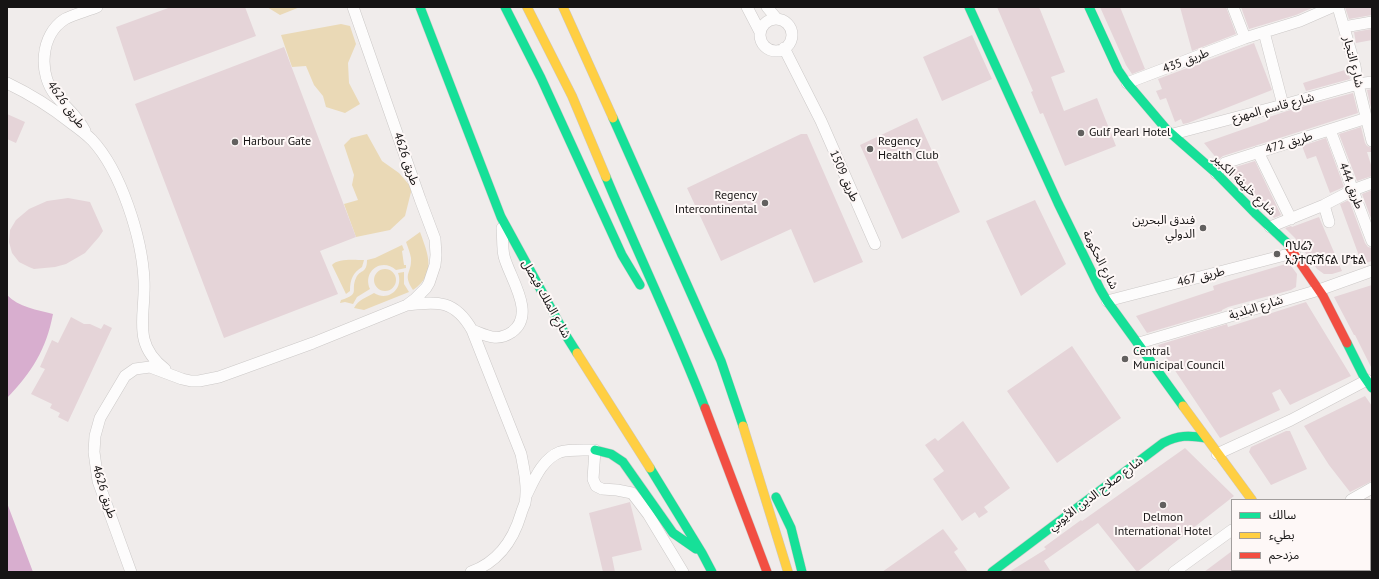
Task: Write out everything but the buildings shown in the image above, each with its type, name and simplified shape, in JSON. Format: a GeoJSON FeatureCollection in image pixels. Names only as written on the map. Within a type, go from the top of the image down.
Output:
{"type":"FeatureCollection","features":[{"type":"Feature","properties":{"kind":"main road","name":"شارع الملك فيصل"},"geometry":{"type":"LineString","coordinates":[[420,7],[501,218],[565,334],[625,427],[702,553],[712,572]]}},
{"type":"Feature","properties":{"kind":"main road"},"geometry":{"type":"LineString","coordinates":[[505,7],[541,78],[622,255],[690,369]]}},
{"type":"Feature","properties":{"kind":"main road"},"geometry":{"type":"LineString","coordinates":[[527,7],[572,96],[633,242],[690,369],[767,572]]}},
{"type":"Feature","properties":{"kind":"main road"},"geometry":{"type":"LineString","coordinates":[[563,7],[721,361],[755,462],[788,572]]}},
{"type":"Feature","properties":{"kind":"main road","name":"شارع الحكومة"},"geometry":{"type":"LineString","coordinates":[[969,7],[991,53],[1046,179],[1093,278],[1107,301],[1251,499]]}},
{"type":"Feature","properties":{"kind":"main road","name":"شارع خليفة الكبير"},"geometry":{"type":"LineString","coordinates":[[1090,7],[1118,70],[1167,130],[1174,134],[1216,173],[1287,243],[1319,290],[1369,384]]}},
{"type":"Feature","properties":{"kind":"main road","name":"شارع صلاح الدين الأيوبي"},"geometry":{"type":"LineString","coordinates":[[992,572],[1170,438],[1187,434],[1206,438]]}},
{"type":"Feature","properties":{"kind":"main road"},"geometry":{"type":"LineString","coordinates":[[595,450],[611,454],[623,462],[673,534],[702,553]]}},
{"type":"Feature","properties":{"kind":"main road"},"geometry":{"type":"LineString","coordinates":[[755,462],[779,502],[791,528],[802,572]]}},
{"type":"Feature","properties":{"kind":"street","name":"طريق 4626"},"geometry":{"type":"LineString","coordinates":[[97,7],[65,20],[54,30],[46,44],[44,63],[47,80],[56,95],[80,121],[87,135],[108,161],[117,179],[135,227],[144,281],[142,331],[146,345],[154,360],[175,377]]}},
{"type":"Feature","properties":{"kind":"street","name":"طريق 4626"},"geometry":{"type":"LineString","coordinates":[[131,572],[98,481],[94,452],[96,431],[100,418],[125,376],[135,369],[150,367],[175,377],[195,381],[219,376],[314,342],[406,305],[422,293],[429,283],[435,265],[435,239],[353,7]]}},
{"type":"Feature","properties":{"kind":"street"},"geometry":{"type":"LineString","coordinates":[[747,7],[760,32],[762,41],[768,49],[777,50],[785,47],[791,38],[790,28],[785,22],[777,19],[767,7]]}},
{"type":"Feature","properties":{"kind":"street"},"geometry":{"type":"LineString","coordinates":[[1233,7],[1245,38]]}},
{"type":"Feature","properties":{"kind":"street","name":"طريق 435"},"geometry":{"type":"LineString","coordinates":[[1128,83],[1245,38],[1300,21],[1332,7]]}},
{"type":"Feature","properties":{"kind":"street","name":"شارع التجار"},"geometry":{"type":"LineString","coordinates":[[1338,7],[1355,66],[1372,141]]}},
{"type":"Feature","properties":{"kind":"street"},"geometry":{"type":"LineString","coordinates":[[760,32],[768,21],[777,19]]}},
{"type":"Feature","properties":{"kind":"street"},"geometry":{"type":"LineString","coordinates":[[1344,27],[1372,22]]}},
{"type":"Feature","properties":{"kind":"street"},"geometry":{"type":"LineString","coordinates":[[1264,32],[1283,105]]}},
{"type":"Feature","properties":{"kind":"street","name":"طريق 1509"},"geometry":{"type":"LineString","coordinates":[[785,47],[814,107],[875,244]]}},
{"type":"Feature","properties":{"kind":"street","name":"شارع قاسم المهزع"},"geometry":{"type":"LineString","coordinates":[[1174,134],[1358,84],[1372,82]]}},
{"type":"Feature","properties":{"kind":"street","name":"طريق 4626"},"geometry":{"type":"LineString","coordinates":[[7,83],[34,96],[87,135]]}},
{"type":"Feature","properties":{"kind":"street","name":"طريق 472"},"geometry":{"type":"LineString","coordinates":[[1216,173],[1228,162],[1367,118]]}},
{"type":"Feature","properties":{"kind":"street","name":"طريق 444"},"geometry":{"type":"LineString","coordinates":[[1330,130],[1372,241]]}},
{"type":"Feature","properties":{"kind":"street"},"geometry":{"type":"LineString","coordinates":[[1258,152],[1291,219]]}},
{"type":"Feature","properties":{"kind":"street"},"geometry":{"type":"LineString","coordinates":[[1270,227],[1324,205],[1353,190],[1372,184]]}},
{"type":"Feature","properties":{"kind":"street"},"geometry":{"type":"LineString","coordinates":[[1324,205],[1329,222]]}},
{"type":"Feature","properties":{"kind":"street"},"geometry":{"type":"LineString","coordinates":[[472,330],[490,337],[502,337],[514,330],[521,321],[523,305],[504,256],[501,218]]}},
{"type":"Feature","properties":{"kind":"street","name":"طريق 467"},"geometry":{"type":"LineString","coordinates":[[1107,301],[1285,255],[1295,255]]}},
{"type":"Feature","properties":{"kind":"street","name":"شارع البلدية"},"geometry":{"type":"LineString","coordinates":[[1139,343],[1319,290],[1372,271]]}},
{"type":"Feature","properties":{"kind":"street","name":"طريق 4626"},"geometry":{"type":"LineString","coordinates":[[406,305],[435,302],[449,305],[460,313],[472,330],[521,454],[525,476],[525,504],[518,526],[512,537],[496,558],[490,563],[471,572]]}},
{"type":"Feature","properties":{"kind":"street"},"geometry":{"type":"LineString","coordinates":[[1217,454],[1369,384]]}},
{"type":"Feature","properties":{"kind":"street","name":"طريق 4626"},"geometry":{"type":"LineString","coordinates":[[525,497],[540,468],[552,457],[560,452],[595,450]]}},
{"type":"Feature","properties":{"kind":"street"},"geometry":{"type":"LineString","coordinates":[[595,450],[593,479],[596,486],[602,489],[632,493],[648,514],[683,572]]}},
{"type":"Feature","properties":{"kind":"street"},"geometry":{"type":"LineString","coordinates":[[1353,499],[1372,488]]}},
{"type":"Feature","properties":{"kind":"street"},"geometry":{"type":"LineString","coordinates":[[1174,572],[1231,531]]}},
{"type":"Feature","properties":{"kind":"shaded area"},"geometry":{"type":"Polygon","coordinates":[[[267,7],[300,7],[280,15],[267,7]]]}},
{"type":"Feature","properties":{"kind":"shaded area"},"geometry":{"type":"Polygon","coordinates":[[[341,24],[350,26],[356,44],[348,63],[349,83],[360,104],[345,113],[326,107],[323,96],[314,85],[306,66],[292,67],[281,35],[341,24]]]}},
{"type":"Feature","properties":{"kind":"shaded area"},"geometry":{"type":"Polygon","coordinates":[[[367,134],[382,161],[399,173],[412,188],[405,216],[390,230],[356,237],[344,204],[358,200],[352,185],[354,175],[344,145],[351,138],[367,134]]]}},
{"type":"Feature","properties":{"kind":"shaded area"},"geometry":{"type":"Polygon","coordinates":[[[420,232],[428,256],[428,270],[421,284],[413,290],[408,280],[411,258],[406,242],[420,232]]]}},
{"type":"Feature","properties":{"kind":"shaded area"},"geometry":{"type":"Polygon","coordinates":[[[402,245],[404,250],[402,251],[404,265],[406,265],[406,268],[396,270],[391,266],[385,265],[375,268],[369,277],[368,282],[370,289],[357,297],[353,304],[345,302],[340,303],[341,300],[353,294],[354,282],[358,275],[365,269],[367,260],[375,258],[402,245]]]}},
{"type":"Feature","properties":{"kind":"shaded area"},"geometry":{"type":"Polygon","coordinates":[[[342,260],[364,260],[362,267],[353,277],[350,291],[346,294],[332,265],[342,260]]]}},
{"type":"Feature","properties":{"kind":"shaded area"},"geometry":{"type":"Polygon","coordinates":[[[385,269],[393,272],[396,280],[393,288],[385,291],[377,288],[374,280],[377,272],[385,269]]]}},
{"type":"Feature","properties":{"kind":"shaded area"},"geometry":{"type":"Polygon","coordinates":[[[404,272],[404,284],[409,292],[364,310],[354,308],[360,301],[374,293],[384,296],[394,292],[399,284],[398,273],[404,272]]]}},
{"type":"Feature","properties":{"kind":"shaded area"},"geometry":{"type":"Polygon","coordinates":[[[7,295],[22,305],[53,314],[46,339],[37,360],[24,379],[7,398],[7,295]]]}},
{"type":"Feature","properties":{"kind":"shaded area"},"geometry":{"type":"Polygon","coordinates":[[[7,503],[33,572],[7,572],[7,503]]]}},
{"type":"Feature","properties":{"kind":"traffic: fast"},"geometry":{"type":"LineString","coordinates":[[420,7],[501,217],[565,334],[577,353]]}},
{"type":"Feature","properties":{"kind":"traffic: fast"},"geometry":{"type":"LineString","coordinates":[[505,7],[541,78],[622,255],[640,285]]}},
{"type":"Feature","properties":{"kind":"traffic: fast"},"geometry":{"type":"LineString","coordinates":[[969,7],[1058,203],[1100,289],[1107,301],[1183,406]]}},
{"type":"Feature","properties":{"kind":"traffic: fast"},"geometry":{"type":"LineString","coordinates":[[1089,7],[1118,70],[1127,83],[1167,130],[1216,173],[1287,243],[1290,248]]}},
{"type":"Feature","properties":{"kind":"traffic: fast"},"geometry":{"type":"LineString","coordinates":[[613,118],[721,361],[743,426]]}},
{"type":"Feature","properties":{"kind":"traffic: fast"},"geometry":{"type":"LineString","coordinates":[[606,177],[705,408]]}},
{"type":"Feature","properties":{"kind":"traffic: fast"},"geometry":{"type":"LineString","coordinates":[[1347,343],[1363,375],[1372,388]]}},
{"type":"Feature","properties":{"kind":"traffic: fast"},"geometry":{"type":"LineString","coordinates":[[992,572],[1163,443],[1174,438],[1184,436],[1206,438]]}},
{"type":"Feature","properties":{"kind":"traffic: fast"},"geometry":{"type":"LineString","coordinates":[[595,450],[611,454],[623,462],[673,533],[696,549]]}},
{"type":"Feature","properties":{"kind":"traffic: fast"},"geometry":{"type":"LineString","coordinates":[[650,468],[712,572]]}},
{"type":"Feature","properties":{"kind":"traffic: fast"},"geometry":{"type":"LineString","coordinates":[[776,497],[791,528],[802,572]]}},
{"type":"Feature","properties":{"kind":"traffic: slow"},"geometry":{"type":"LineString","coordinates":[[527,7],[572,96],[606,177]]}},
{"type":"Feature","properties":{"kind":"traffic: slow"},"geometry":{"type":"LineString","coordinates":[[563,7],[613,118]]}},
{"type":"Feature","properties":{"kind":"traffic: slow"},"geometry":{"type":"LineString","coordinates":[[577,353],[650,468]]}},
{"type":"Feature","properties":{"kind":"traffic: slow"},"geometry":{"type":"LineString","coordinates":[[1183,406],[1251,499]]}},
{"type":"Feature","properties":{"kind":"traffic: slow"},"geometry":{"type":"LineString","coordinates":[[743,426],[788,572]]}},
{"type":"Feature","properties":{"kind":"traffic: jam"},"geometry":{"type":"LineString","coordinates":[[1290,248],[1323,296],[1347,343]]}},
{"type":"Feature","properties":{"kind":"traffic: jam"},"geometry":{"type":"LineString","coordinates":[[705,408],[767,572]]}},
{"type":"Feature","properties":{"kind":"place","name":"Gulf Pearl Hotel"},"geometry":{"type":"Point","coordinates":[1081,133]}},
{"type":"Feature","properties":{"kind":"place","name":"Harbour Gate"},"geometry":{"type":"Point","coordinates":[235,142]}},
{"type":"Feature","properties":{"kind":"place","name":"Regency Health Club"},"geometry":{"type":"Point","coordinates":[870,149]}},
{"type":"Feature","properties":{"kind":"place","name":"Regency Intercontinental"},"geometry":{"type":"Point","coordinates":[765,203]}},
{"type":"Feature","properties":{"kind":"place","name":"فندق البحرين الدولي"},"geometry":{"type":"Point","coordinates":[1203,228]}},
{"type":"Feature","properties":{"kind":"place","name":"ባህሬን ኢንተርናሽናል ሆቴል"},"geometry":{"type":"Point","coordinates":[1277,254]}},
{"type":"Feature","properties":{"kind":"place","name":"Central Municipal Council"},"geometry":{"type":"Point","coordinates":[1125,359]}},
{"type":"Feature","properties":{"kind":"place","name":"Delmon International Hotel"},"geometry":{"type":"Point","coordinates":[1163,505]}}]}
